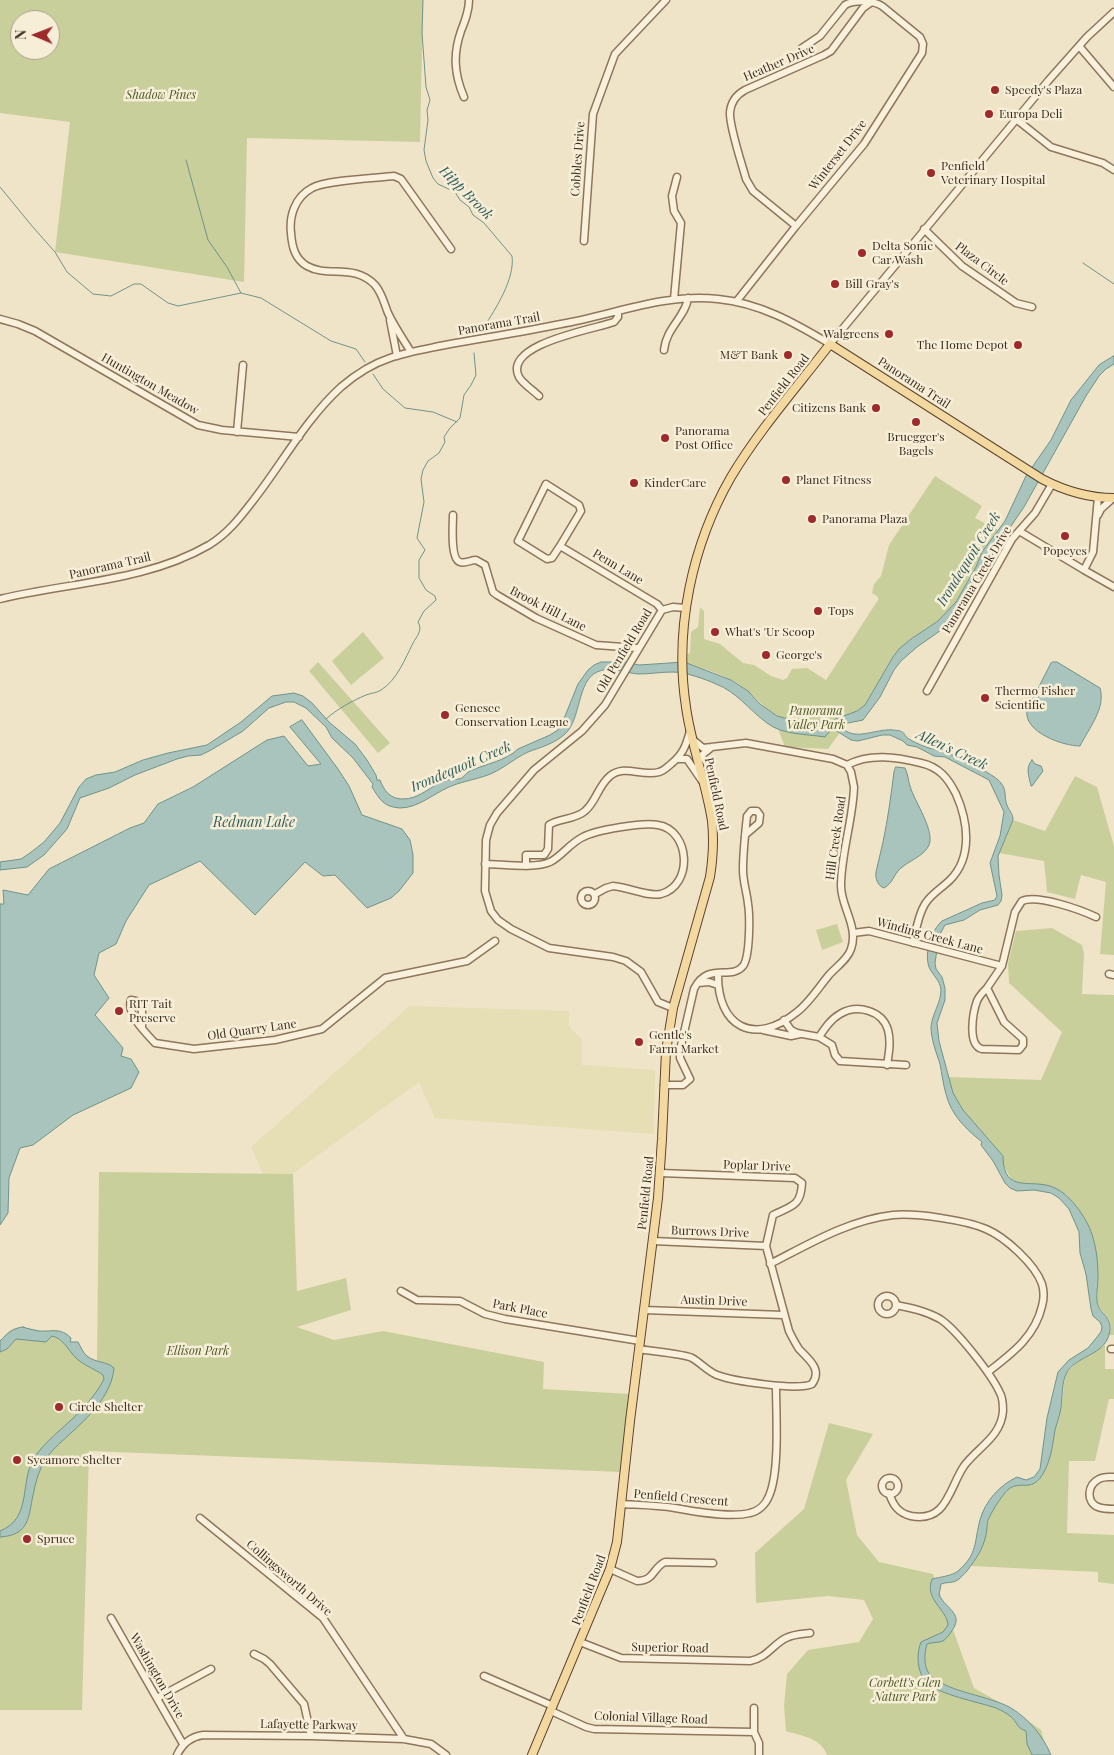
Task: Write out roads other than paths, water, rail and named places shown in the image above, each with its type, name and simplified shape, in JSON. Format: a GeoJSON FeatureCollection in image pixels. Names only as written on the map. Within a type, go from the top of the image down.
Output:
{"type":"FeatureCollection","features":[{"type":"Feature","properties":{"kind":"main road","name":"Panorama Trail"},"geometry":{"type":"LineString","coordinates":[[830,344],[1042,479],[1076,493],[1113,498]]}},
{"type":"Feature","properties":{"kind":"main road","name":"Penfield Road"},"geometry":{"type":"LineString","coordinates":[[532,1755],[610,1570],[617,1542],[660,1173],[666,1051],[673,1008],[710,877],[713,829],[692,740],[683,686],[683,636],[686,608],[694,568],[705,534],[731,478],[765,428],[830,344]]}},
{"type":"Feature","properties":{"kind":"street"},"geometry":{"type":"LineString","coordinates":[[464,97],[457,81],[455,62],[458,43],[469,9],[469,0]]}},
{"type":"Feature","properties":{"kind":"street","name":"Cobbles Drive"},"geometry":{"type":"LineString","coordinates":[[584,241],[593,114],[615,54],[666,0]]}},
{"type":"Feature","properties":{"kind":"street","name":"Heather Drive"},"geometry":{"type":"LineString","coordinates":[[802,48],[820,36],[838,12],[848,3],[873,2]]}},
{"type":"Feature","properties":{"kind":"street","name":"Heather Drive"},"geometry":{"type":"LineString","coordinates":[[796,226],[753,191],[748,184],[730,119],[731,105],[735,98],[745,90],[831,51],[866,4],[873,2]]}},
{"type":"Feature","properties":{"kind":"street","name":"Winterset Drive"},"geometry":{"type":"LineString","coordinates":[[736,302],[864,144],[922,53],[923,44],[920,37],[882,6],[873,2]]}},
{"type":"Feature","properties":{"kind":"street","name":"Penfield Road"},"geometry":{"type":"LineString","coordinates":[[830,344],[1016,119],[1079,46],[1111,18],[1114,12]]}},
{"type":"Feature","properties":{"kind":"street"},"geometry":{"type":"LineString","coordinates":[[1079,46],[1114,87]]}},
{"type":"Feature","properties":{"kind":"street"},"geometry":{"type":"LineString","coordinates":[[1016,119],[1051,148],[1103,163],[1114,170]]}},
{"type":"Feature","properties":{"kind":"street"},"geometry":{"type":"LineString","coordinates":[[397,356],[388,314],[380,291],[375,286],[364,277],[351,273],[315,269],[302,263],[297,256],[292,245],[290,219],[294,208],[304,194],[318,185],[394,176],[401,178],[451,249]]}},
{"type":"Feature","properties":{"kind":"street"},"geometry":{"type":"LineString","coordinates":[[674,299],[681,223],[674,212],[672,196],[677,177]]}},
{"type":"Feature","properties":{"kind":"street","name":"Plaza Circle"},"geometry":{"type":"LineString","coordinates":[[924,230],[962,266],[1016,303],[1032,307]]}},
{"type":"Feature","properties":{"kind":"street"},"geometry":{"type":"LineString","coordinates":[[664,350],[668,335],[686,306],[688,298]]}},
{"type":"Feature","properties":{"kind":"street","name":"Panorama Trail"},"geometry":{"type":"LineString","coordinates":[[0,599],[143,571],[179,559],[210,544],[236,523],[315,415],[342,386],[368,368],[397,356],[563,324],[674,299],[688,298],[736,302],[778,315],[830,344]]}},
{"type":"Feature","properties":{"kind":"street"},"geometry":{"type":"LineString","coordinates":[[539,396],[522,381],[518,374],[517,364],[522,356],[559,337],[614,322],[618,317],[618,311]]}},
{"type":"Feature","properties":{"kind":"street"},"geometry":{"type":"LineString","coordinates":[[388,314],[411,352]]}},
{"type":"Feature","properties":{"kind":"street","name":"Huntington Meadow"},"geometry":{"type":"LineString","coordinates":[[0,319],[35,331],[198,425],[237,432],[299,437]]}},
{"type":"Feature","properties":{"kind":"street"},"geometry":{"type":"LineString","coordinates":[[237,432],[243,365]]}},
{"type":"Feature","properties":{"kind":"street"},"geometry":{"type":"LineString","coordinates":[[546,484],[579,505],[581,511],[560,546],[552,558],[547,560],[518,541],[546,484]]}},
{"type":"Feature","properties":{"kind":"street","name":"Panorama Creek Drive"},"geometry":{"type":"LineString","coordinates":[[927,691],[1012,539],[1035,513],[1052,484]]}},
{"type":"Feature","properties":{"kind":"street"},"geometry":{"type":"LineString","coordinates":[[1084,570],[1093,552],[1098,497]]}},
{"type":"Feature","properties":{"kind":"street"},"geometry":{"type":"LineString","coordinates":[[1096,518],[1101,509],[1113,498]]}},
{"type":"Feature","properties":{"kind":"street","name":"Brook Hill Lane"},"geometry":{"type":"LineString","coordinates":[[453,515],[452,538],[455,556],[461,563],[476,560],[485,565],[493,592],[497,595],[536,618],[596,645],[637,648]]}},
{"type":"Feature","properties":{"kind":"street"},"geometry":{"type":"LineString","coordinates":[[1019,531],[1114,587]]}},
{"type":"Feature","properties":{"kind":"street","name":"Penn Lane"},"geometry":{"type":"LineString","coordinates":[[560,546],[657,604],[662,610]]}},
{"type":"Feature","properties":{"kind":"street","name":"Old Penfield Road"},"geometry":{"type":"LineString","coordinates":[[673,1008],[658,1002],[641,972],[626,961],[613,957],[549,948],[512,930],[498,920],[491,911],[486,899],[485,864],[487,835],[497,813],[534,770],[588,724],[605,705],[637,648],[662,610],[673,607],[686,608]]}},
{"type":"Feature","properties":{"kind":"street"},"geometry":{"type":"LineString","coordinates":[[526,866],[526,855],[544,855],[548,849],[549,825],[585,811],[610,776],[621,771],[657,773],[664,770],[685,749],[690,730]]}},
{"type":"Feature","properties":{"kind":"street"},"geometry":{"type":"LineString","coordinates":[[692,740],[703,748],[730,744],[763,744],[794,752],[833,758],[846,766],[858,759],[877,757],[902,758],[925,764],[942,772],[960,804],[966,832],[965,852],[960,867],[951,879],[925,904],[912,944]]}},
{"type":"Feature","properties":{"kind":"street"},"geometry":{"type":"LineString","coordinates":[[698,765],[702,755],[712,747]]}},
{"type":"Feature","properties":{"kind":"street"},"geometry":{"type":"LineString","coordinates":[[677,759],[687,759],[702,781]]}},
{"type":"Feature","properties":{"kind":"street","name":"Hill Creek Road"},"geometry":{"type":"LineString","coordinates":[[846,766],[851,772],[854,788],[841,888],[854,933]]}},
{"type":"Feature","properties":{"kind":"street"},"geometry":{"type":"LineString","coordinates":[[485,864],[538,866],[549,863],[582,837],[591,833],[650,824],[660,825],[670,829],[675,834],[682,847],[684,867],[678,882],[668,891],[654,895],[613,886],[595,894]]}},
{"type":"Feature","properties":{"kind":"street"},"geometry":{"type":"LineString","coordinates":[[664,1085],[683,1085],[690,1078],[680,1058],[680,1050],[697,983],[708,974],[742,968],[746,957],[749,907],[743,881],[745,836]]}},
{"type":"Feature","properties":{"kind":"street"},"geometry":{"type":"LineString","coordinates":[[987,988],[1000,1016],[1023,1039],[1024,1045],[1019,1050],[982,1049],[977,1047],[974,1044],[972,1030],[978,998],[1002,966],[1015,912],[1022,901],[1033,899],[1079,909],[1096,917]]}},
{"type":"Feature","properties":{"kind":"street","name":"Winding Creek Lane"},"geometry":{"type":"LineString","coordinates":[[854,933],[869,931],[912,944],[1002,966]]}},
{"type":"Feature","properties":{"kind":"street"},"geometry":{"type":"LineString","coordinates":[[718,973],[720,999],[730,1017],[744,1028],[757,1031],[770,1028],[800,1010],[834,969],[847,957],[851,950],[854,933]]}},
{"type":"Feature","properties":{"kind":"street","name":"Old Quarry Lane"},"geometry":{"type":"LineString","coordinates":[[142,1028],[155,1043],[194,1049],[275,1040],[322,1029],[385,978],[467,961],[495,941]]}},
{"type":"Feature","properties":{"kind":"street"},"geometry":{"type":"LineString","coordinates":[[697,983],[709,982],[718,985]]}},
{"type":"Feature","properties":{"kind":"street"},"geometry":{"type":"LineString","coordinates":[[819,1037],[829,1023],[841,1013],[853,1009],[868,1010],[878,1016],[887,1028],[890,1044],[887,1065]]}},
{"type":"Feature","properties":{"kind":"street"},"geometry":{"type":"LineString","coordinates":[[784,1020],[791,1030],[819,1037],[832,1045],[835,1055],[840,1061],[906,1065]]}},
{"type":"Feature","properties":{"kind":"street"},"geometry":{"type":"LineString","coordinates":[[762,1030],[791,1036],[802,1034]]}},
{"type":"Feature","properties":{"kind":"street","name":"Poplar Drive"},"geometry":{"type":"LineString","coordinates":[[660,1173],[795,1178],[802,1183],[801,1195],[796,1204],[773,1215],[766,1246]]}},
{"type":"Feature","properties":{"kind":"street"},"geometry":{"type":"LineString","coordinates":[[770,1264],[843,1228],[892,1215],[912,1214],[931,1216],[985,1228],[1002,1238],[1031,1266],[1043,1289],[1042,1307],[1026,1339],[1019,1348],[988,1372]]}},
{"type":"Feature","properties":{"kind":"street","name":"Burrows Drive"},"geometry":{"type":"LineString","coordinates":[[653,1241],[766,1246]]}},
{"type":"Feature","properties":{"kind":"street"},"geometry":{"type":"LineString","coordinates":[[766,1246],[784,1315]]}},
{"type":"Feature","properties":{"kind":"street","name":"Park Place"},"geometry":{"type":"LineString","coordinates":[[401,1291],[417,1300],[460,1301],[485,1314],[505,1319],[691,1357],[707,1370],[721,1377],[776,1386],[806,1386],[812,1384],[816,1375],[814,1366],[792,1339],[784,1315]]}},
{"type":"Feature","properties":{"kind":"street"},"geometry":{"type":"LineString","coordinates":[[888,1494],[892,1505],[911,1516],[930,1515],[943,1506],[964,1467],[999,1428],[1003,1412],[1001,1395],[988,1372],[954,1331],[940,1320],[919,1310],[896,1305]]}},
{"type":"Feature","properties":{"kind":"street","name":"Austin Drive"},"geometry":{"type":"LineString","coordinates":[[644,1310],[784,1315]]}},
{"type":"Feature","properties":{"kind":"street","name":"Penfield Crescent"},"geometry":{"type":"LineString","coordinates":[[622,1504],[659,1506],[699,1513],[750,1514],[760,1509],[769,1495],[774,1475],[776,1386]]}},
{"type":"Feature","properties":{"kind":"street"},"geometry":{"type":"LineString","coordinates":[[1114,1477],[1105,1477],[1095,1481],[1091,1486],[1089,1496],[1090,1501],[1098,1507],[1114,1509]]}},
{"type":"Feature","properties":{"kind":"street","name":"Collingsworth Drive"},"geometry":{"type":"LineString","coordinates":[[200,1518],[323,1618],[404,1739]]}},
{"type":"Feature","properties":{"kind":"street"},"geometry":{"type":"LineString","coordinates":[[610,1570],[641,1581],[651,1577],[660,1564],[665,1562],[713,1563]]}},
{"type":"Feature","properties":{"kind":"street","name":"Washington Drive"},"geometry":{"type":"LineString","coordinates":[[111,1618],[184,1744]]}},
{"type":"Feature","properties":{"kind":"street","name":"Superior Road"},"geometry":{"type":"LineString","coordinates":[[580,1642],[625,1658],[742,1661],[762,1658],[787,1637],[794,1634],[810,1633]]}},
{"type":"Feature","properties":{"kind":"street"},"geometry":{"type":"LineString","coordinates":[[254,1654],[264,1658],[270,1664],[304,1704],[311,1736]]}},
{"type":"Feature","properties":{"kind":"street"},"geometry":{"type":"LineString","coordinates":[[157,1698],[211,1669]]}},
{"type":"Feature","properties":{"kind":"street","name":"Colonial Village Road"},"geometry":{"type":"LineString","coordinates":[[484,1676],[586,1727],[594,1729],[754,1732]]}},
{"type":"Feature","properties":{"kind":"street"},"geometry":{"type":"LineString","coordinates":[[754,1708],[754,1732],[759,1743],[759,1755]]}},
{"type":"Feature","properties":{"kind":"street","name":"Lafayette Parkway"},"geometry":{"type":"LineString","coordinates":[[184,1744],[193,1738],[203,1735],[404,1739],[431,1744],[446,1755]]}},
{"type":"Feature","properties":{"kind":"street"},"geometry":{"type":"LineString","coordinates":[[176,1755],[184,1744]]}},
{"type":"Feature","properties":{"kind":"water"},"geometry":{"type":"Polygon","coordinates":[[[1114,356],[1114,364],[1099,376],[1086,396],[1024,507],[996,548],[958,615],[947,626],[901,661],[894,670],[880,697],[863,720],[841,726],[852,734],[865,734],[886,730],[900,731],[916,743],[943,750],[983,770],[997,779],[1003,786],[1006,802],[1013,820],[998,856],[1001,901],[998,905],[980,910],[964,920],[945,925],[939,936],[935,963],[945,988],[945,1000],[937,1023],[939,1041],[953,1093],[963,1110],[1003,1156],[1004,1168],[1008,1176],[1014,1181],[1021,1183],[1046,1185],[1061,1191],[1073,1202],[1088,1224],[1096,1253],[1098,1274],[1097,1302],[1110,1324],[1106,1342],[1095,1352],[1076,1363],[1066,1374],[1061,1411],[1048,1463],[1042,1475],[1032,1484],[1010,1488],[1004,1494],[988,1520],[985,1540],[967,1571],[953,1582],[941,1584],[939,1595],[953,1612],[956,1621],[955,1626],[943,1641],[927,1644],[926,1648],[926,1666],[932,1677],[959,1690],[1011,1708],[1029,1723],[1040,1735],[1051,1755],[1032,1755],[1027,1744],[1026,1731],[1020,1728],[1013,1718],[996,1708],[932,1687],[923,1678],[918,1663],[918,1652],[921,1642],[943,1632],[948,1625],[947,1619],[933,1599],[930,1586],[932,1579],[955,1573],[969,1559],[974,1547],[982,1513],[994,1494],[1005,1484],[1017,1477],[1026,1480],[1034,1477],[1040,1469],[1047,1418],[1058,1372],[1069,1360],[1088,1348],[1101,1332],[1102,1327],[1100,1322],[1093,1316],[1091,1309],[1086,1274],[1080,1253],[1079,1232],[1069,1209],[1059,1198],[1051,1193],[1034,1190],[1017,1191],[1005,1183],[993,1161],[981,1145],[982,1142],[965,1127],[951,1109],[931,1032],[941,990],[929,967],[927,955],[932,936],[942,921],[982,903],[995,900],[997,896],[990,863],[1000,836],[1004,812],[989,780],[945,757],[934,756],[917,747],[907,745],[890,735],[858,741],[851,740],[835,730],[830,731],[825,737],[780,730],[767,723],[737,696],[723,687],[695,676],[678,672],[638,674],[618,670],[602,670],[591,677],[586,684],[574,720],[570,728],[561,737],[552,743],[528,752],[491,774],[453,785],[413,806],[400,808],[383,802],[372,787],[373,784],[353,758],[332,738],[326,727],[306,708],[294,702],[286,702],[269,708],[243,731],[201,755],[177,759],[135,775],[109,788],[80,798],[67,829],[44,855],[27,867],[0,870],[0,862],[21,859],[44,842],[60,823],[79,787],[86,779],[96,775],[115,772],[143,760],[207,745],[241,722],[272,696],[294,693],[303,696],[312,703],[329,722],[355,744],[367,760],[377,780],[380,780],[388,793],[393,797],[401,799],[414,797],[441,782],[462,778],[470,771],[501,759],[558,730],[578,684],[588,670],[601,662],[625,662],[639,665],[684,662],[731,680],[748,691],[760,704],[777,716],[799,722],[828,722],[857,711],[865,705],[899,649],[938,621],[956,602],[976,567],[982,552],[1005,521],[1026,476],[1051,440],[1071,400],[1099,365],[1114,356]]]}},
{"type":"Feature","properties":{"kind":"water"},"geometry":{"type":"Polygon","coordinates":[[[1053,662],[1057,662],[1100,688],[1101,703],[1099,710],[1080,746],[1064,743],[1046,736],[1031,725],[1027,718],[1027,710],[1053,662]]]}},
{"type":"Feature","properties":{"kind":"water","name":"Redman Lake"},"geometry":{"type":"Polygon","coordinates":[[[302,720],[349,786],[362,815],[402,829],[410,840],[413,855],[413,873],[391,898],[367,908],[335,875],[323,876],[305,862],[255,915],[200,861],[149,885],[126,921],[116,944],[99,953],[94,975],[109,998],[95,1015],[123,1048],[121,1056],[131,1059],[139,1072],[131,1088],[73,1115],[33,1145],[20,1148],[9,1178],[8,1213],[0,1225],[0,904],[4,904],[3,890],[28,895],[49,869],[130,828],[144,823],[158,804],[193,787],[267,740],[284,736],[308,766],[321,764],[290,727],[302,720]]]}},
{"type":"Feature","properties":{"kind":"water"},"geometry":{"type":"Polygon","coordinates":[[[1032,760],[1035,764],[1041,766],[1043,771],[1031,786],[1028,769],[1032,760]]]}},
{"type":"Feature","properties":{"kind":"water"},"geometry":{"type":"Polygon","coordinates":[[[896,767],[905,768],[907,772],[909,784],[930,834],[930,841],[926,850],[901,868],[884,888],[877,882],[876,872],[885,833],[896,767]]]}},
{"type":"Feature","properties":{"kind":"water"},"geometry":{"type":"Polygon","coordinates":[[[23,1327],[39,1331],[63,1332],[71,1338],[70,1342],[78,1342],[84,1353],[90,1358],[114,1368],[105,1395],[87,1418],[52,1451],[40,1470],[27,1522],[23,1528],[18,1532],[0,1537],[0,1531],[10,1526],[20,1511],[28,1473],[34,1458],[48,1441],[84,1407],[104,1379],[103,1375],[73,1355],[56,1337],[52,1336],[46,1342],[16,1339],[7,1349],[0,1352],[0,1341],[13,1330],[23,1327]]]}},
{"type":"Feature","properties":{"kind":"waterway","name":"Hipp Brook"},"geometry":{"type":"LineString","coordinates":[[423,0],[422,33],[426,87],[430,100],[427,110],[428,120],[424,150],[426,161],[433,178],[438,184],[455,192],[460,200],[469,207],[473,215],[484,223],[512,256],[511,274],[508,284],[484,327]]}},
{"type":"Feature","properties":{"kind":"waterway"},"geometry":{"type":"LineString","coordinates":[[186,160],[208,240],[227,267],[241,293]]}},
{"type":"Feature","properties":{"kind":"waterway"},"geometry":{"type":"LineString","coordinates":[[0,187],[55,252],[67,272],[93,294],[111,296],[134,284],[141,284],[168,303],[178,306],[241,293],[261,298],[331,341],[356,349],[365,362]]}},
{"type":"Feature","properties":{"kind":"waterway"},"geometry":{"type":"LineString","coordinates":[[1083,263],[1114,284]]}},
{"type":"Feature","properties":{"kind":"waterway","name":"Hipp Brook"},"geometry":{"type":"LineString","coordinates":[[326,719],[350,703],[379,691],[392,681],[419,633],[418,622],[424,611],[436,600],[435,596],[426,590],[419,578],[419,560],[425,550],[417,538],[424,502],[421,479],[428,461],[439,453],[445,442],[444,437],[460,418],[464,395],[476,375],[474,353]]}},
{"type":"Feature","properties":{"kind":"waterway"},"geometry":{"type":"LineString","coordinates":[[373,374],[383,389],[405,408],[433,412],[457,422]]}},
{"type":"Feature","properties":{"kind":"place","name":"Speedy's Plaza"},"geometry":{"type":"Point","coordinates":[995,90]}},
{"type":"Feature","properties":{"kind":"place","name":"Europa Deli"},"geometry":{"type":"Point","coordinates":[989,114]}},
{"type":"Feature","properties":{"kind":"place","name":"Penfield Veterinary Hospital"},"geometry":{"type":"Point","coordinates":[931,173]}},
{"type":"Feature","properties":{"kind":"place","name":"Delta Sonic Car Wash"},"geometry":{"type":"Point","coordinates":[862,253]}},
{"type":"Feature","properties":{"kind":"place","name":"Bill Gray's"},"geometry":{"type":"Point","coordinates":[835,284]}},
{"type":"Feature","properties":{"kind":"place","name":"Walgreens"},"geometry":{"type":"Point","coordinates":[889,334]}},
{"type":"Feature","properties":{"kind":"place","name":"The Home Depot"},"geometry":{"type":"Point","coordinates":[1018,345]}},
{"type":"Feature","properties":{"kind":"place","name":"M&T Bank"},"geometry":{"type":"Point","coordinates":[788,355]}},
{"type":"Feature","properties":{"kind":"place","name":"Citizens Bank"},"geometry":{"type":"Point","coordinates":[876,408]}},
{"type":"Feature","properties":{"kind":"place","name":"Bruegger's Bagels"},"geometry":{"type":"Point","coordinates":[916,422]}},
{"type":"Feature","properties":{"kind":"place","name":"Panorama Post Office"},"geometry":{"type":"Point","coordinates":[665,438]}},
{"type":"Feature","properties":{"kind":"place","name":"Planet Fitness"},"geometry":{"type":"Point","coordinates":[786,480]}},
{"type":"Feature","properties":{"kind":"place","name":"KinderCare"},"geometry":{"type":"Point","coordinates":[634,483]}},
{"type":"Feature","properties":{"kind":"place","name":"Panorama Plaza"},"geometry":{"type":"Point","coordinates":[812,519]}},
{"type":"Feature","properties":{"kind":"place","name":"Popeyes"},"geometry":{"type":"Point","coordinates":[1065,536]}},
{"type":"Feature","properties":{"kind":"place","name":"Tops"},"geometry":{"type":"Point","coordinates":[818,611]}},
{"type":"Feature","properties":{"kind":"place","name":"What's 'Ur Scoop"},"geometry":{"type":"Point","coordinates":[715,632]}},
{"type":"Feature","properties":{"kind":"place","name":"George's"},"geometry":{"type":"Point","coordinates":[766,655]}},
{"type":"Feature","properties":{"kind":"place","name":"Thermo Fisher Scientific"},"geometry":{"type":"Point","coordinates":[985,698]}},
{"type":"Feature","properties":{"kind":"place","name":"Genesee Conservation League"},"geometry":{"type":"Point","coordinates":[445,715]}},
{"type":"Feature","properties":{"kind":"place","name":"RIT Tait Preserve"},"geometry":{"type":"Point","coordinates":[119,1011]}},
{"type":"Feature","properties":{"kind":"place","name":"Gentle's Farm Market"},"geometry":{"type":"Point","coordinates":[639,1042]}},
{"type":"Feature","properties":{"kind":"place","name":"Circle Shelter"},"geometry":{"type":"Point","coordinates":[59,1407]}},
{"type":"Feature","properties":{"kind":"place","name":"Sycamore Shelter"},"geometry":{"type":"Point","coordinates":[17,1460]}},
{"type":"Feature","properties":{"kind":"place","name":"Spruce"},"geometry":{"type":"Point","coordinates":[27,1539]}},
{"type":"Feature","properties":{"kind":"park label","name":"Shadow Pines"},"geometry":{"type":"Point","coordinates":[161,95]}},
{"type":"Feature","properties":{"kind":"park label","name":"Panorama Valley Park"},"geometry":{"type":"Point","coordinates":[816,718]}},
{"type":"Feature","properties":{"kind":"park label","name":"Ellison Park"},"geometry":{"type":"Point","coordinates":[198,1351]}},
{"type":"Feature","properties":{"kind":"park label","name":"Corbett's Glen Nature Park"},"geometry":{"type":"Point","coordinates":[905,1690]}},
{"type":"Feature","properties":{"kind":"water label","name":"Irondequoit Creek"},"geometry":{"type":"Point","coordinates":[969,559]}},
{"type":"Feature","properties":{"kind":"water label","name":"Allen's Creek"},"geometry":{"type":"Point","coordinates":[952,750]}},
{"type":"Feature","properties":{"kind":"water label","name":"Irondequoit Creek"},"geometry":{"type":"Point","coordinates":[461,767]}}]}
